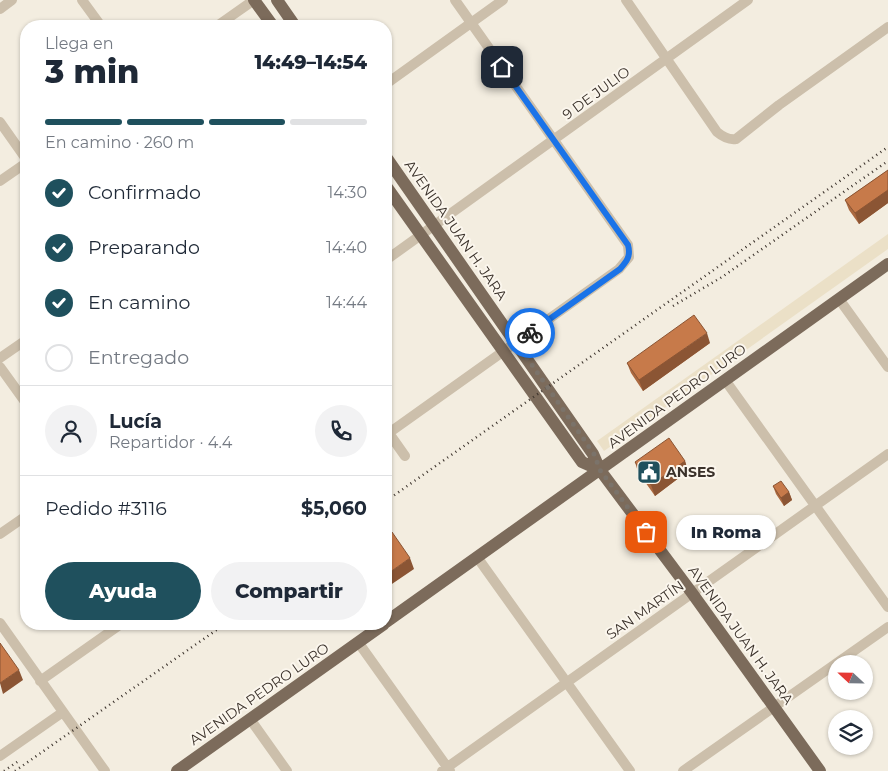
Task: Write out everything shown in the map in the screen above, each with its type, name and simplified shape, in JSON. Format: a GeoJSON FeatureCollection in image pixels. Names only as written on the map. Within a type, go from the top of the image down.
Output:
{"type":"FeatureCollection","features":[{"type":"Feature","properties":{"kind":"main road"},"geometry":{"type":"LineString","coordinates":[[254,0],[269,20]]}},
{"type":"Feature","properties":{"kind":"main road"},"geometry":{"type":"LineString","coordinates":[[277,0],[291,20]]}},
{"type":"Feature","properties":{"kind":"main road","name":"AVENIDA JUAN H. JARA"},"geometry":{"type":"LineString","coordinates":[[392,166],[594,454],[600,470],[692,593],[820,771]]}},
{"type":"Feature","properties":{"kind":"main road","name":"AVENIDA JUAN H. JARA"},"geometry":{"type":"LineString","coordinates":[[392,194],[582,462],[600,470]]}},
{"type":"Feature","properties":{"kind":"main road","name":"AVENIDA PEDRO LURO"},"geometry":{"type":"LineString","coordinates":[[392,618],[888,264]]}},
{"type":"Feature","properties":{"kind":"main road","name":"AVENIDA PEDRO LURO"},"geometry":{"type":"LineString","coordinates":[[177,771],[375,630]]}},
{"type":"Feature","properties":{"kind":"street"},"geometry":{"type":"LineString","coordinates":[[0,9],[12,0]]}},
{"type":"Feature","properties":{"kind":"street"},"geometry":{"type":"LineString","coordinates":[[82,0],[97,20]]}},
{"type":"Feature","properties":{"kind":"street"},"geometry":{"type":"LineString","coordinates":[[226,20],[254,0]]}},
{"type":"Feature","properties":{"kind":"street"},"geometry":{"type":"LineString","coordinates":[[392,429],[620,269],[629,257],[628,245],[455,0]]}},
{"type":"Feature","properties":{"kind":"street"},"geometry":{"type":"LineString","coordinates":[[392,80],[503,0]]}},
{"type":"Feature","properties":{"kind":"street"},"geometry":{"type":"LineString","coordinates":[[626,0],[718,132],[728,139],[736,139],[779,105],[888,27]]}},
{"type":"Feature","properties":{"kind":"street","name":"9 DE JULIO"},"geometry":{"type":"LineString","coordinates":[[392,256],[748,0]]}},
{"type":"Feature","properties":{"kind":"street"},"geometry":{"type":"LineString","coordinates":[[0,122],[20,152]]}},
{"type":"Feature","properties":{"kind":"street"},"geometry":{"type":"LineString","coordinates":[[0,182],[20,166]]}},
{"type":"Feature","properties":{"kind":"street"},"geometry":{"type":"LineString","coordinates":[[839,299],[888,367]]}},
{"type":"Feature","properties":{"kind":"street"},"geometry":{"type":"LineString","coordinates":[[0,358],[20,344]]}},
{"type":"Feature","properties":{"kind":"street"},"geometry":{"type":"LineString","coordinates":[[0,367],[20,395]]}},
{"type":"Feature","properties":{"kind":"street"},"geometry":{"type":"LineString","coordinates":[[725,380],[888,607]]}},
{"type":"Feature","properties":{"kind":"street"},"geometry":{"type":"LineString","coordinates":[[392,439],[405,456]]}},
{"type":"Feature","properties":{"kind":"street","name":"SAN MARTÍN"},"geometry":{"type":"LineString","coordinates":[[446,770],[888,454]]}},
{"type":"Feature","properties":{"kind":"street"},"geometry":{"type":"LineString","coordinates":[[0,534],[20,520]]}},
{"type":"Feature","properties":{"kind":"street"},"geometry":{"type":"LineString","coordinates":[[478,557],[630,771]]}},
{"type":"Feature","properties":{"kind":"street"},"geometry":{"type":"LineString","coordinates":[[0,623],[106,771]]}},
{"type":"Feature","properties":{"kind":"street"},"geometry":{"type":"LineString","coordinates":[[683,771],[888,627]]}},
{"type":"Feature","properties":{"kind":"street"},"geometry":{"type":"LineString","coordinates":[[40,680],[112,630]]}},
{"type":"Feature","properties":{"kind":"street"},"geometry":{"type":"LineString","coordinates":[[358,642],[446,770]]}},
{"type":"Feature","properties":{"kind":"street"},"geometry":{"type":"LineString","coordinates":[[0,756],[63,712]]}},
{"type":"Feature","properties":{"kind":"street"},"geometry":{"type":"LineString","coordinates":[[250,719],[287,771]]}},
{"type":"Feature","properties":{"kind":"shaded area"},"geometry":{"type":"Polygon","coordinates":[[[888,234],[888,249],[604,451],[597,441],[888,234]]]}},
{"type":"Feature","properties":{"kind":"building"},"geometry":{"type":"Polygon","coordinates":[[[888,170],[888,190],[855,213],[845,200],[888,170]]]}},
{"type":"Feature","properties":{"kind":"building"},"geometry":{"type":"Polygon","coordinates":[[[694,315],[707,333],[639,380],[627,363],[694,315]]]}},
{"type":"Feature","properties":{"kind":"building"},"geometry":{"type":"Polygon","coordinates":[[[669,438],[685,461],[651,485],[635,462],[669,438]]]}},
{"type":"Feature","properties":{"kind":"building"},"geometry":{"type":"Polygon","coordinates":[[[781,481],[789,492],[781,498],[773,486],[781,481]]]}},
{"type":"Feature","properties":{"kind":"building"},"geometry":{"type":"Polygon","coordinates":[[[392,532],[410,558],[392,571],[392,532]]]}},
{"type":"Feature","properties":{"kind":"building"},"geometry":{"type":"Polygon","coordinates":[[[0,643],[19,670],[0,683],[0,643]]]}},
{"type":"Feature","properties":{"kind":"railway"},"geometry":{"type":"LineString","coordinates":[[392,497],[888,147]]}},
{"type":"Feature","properties":{"kind":"railway"},"geometry":{"type":"LineString","coordinates":[[673,306],[722,277],[888,161]]}},
{"type":"Feature","properties":{"kind":"railway"},"geometry":{"type":"LineString","coordinates":[[15,771],[216,630]]}},
{"type":"Feature","properties":{"kind":"railway"},"geometry":{"type":"LineString","coordinates":[[4,771],[20,760]]}},
{"type":"Feature","properties":{"kind":"way so far"},"geometry":{"type":"LineString","coordinates":[[530,333],[516,342],[594,454],[600,470],[646,532]]}},
{"type":"Feature","properties":{"kind":"place","name":"ANSES"},"geometry":{"type":"Point","coordinates":[649,472]}},
{"type":"Feature","properties":{"kind":"place","name":"In Roma"},"geometry":{"type":"Point","coordinates":[646,532]}},
{"type":"Feature","properties":{"kind":"route"},"geometry":{"type":"LineString","coordinates":[[502,67],[628,245],[629,251],[629,257],[620,269],[530,333]]}}]}
